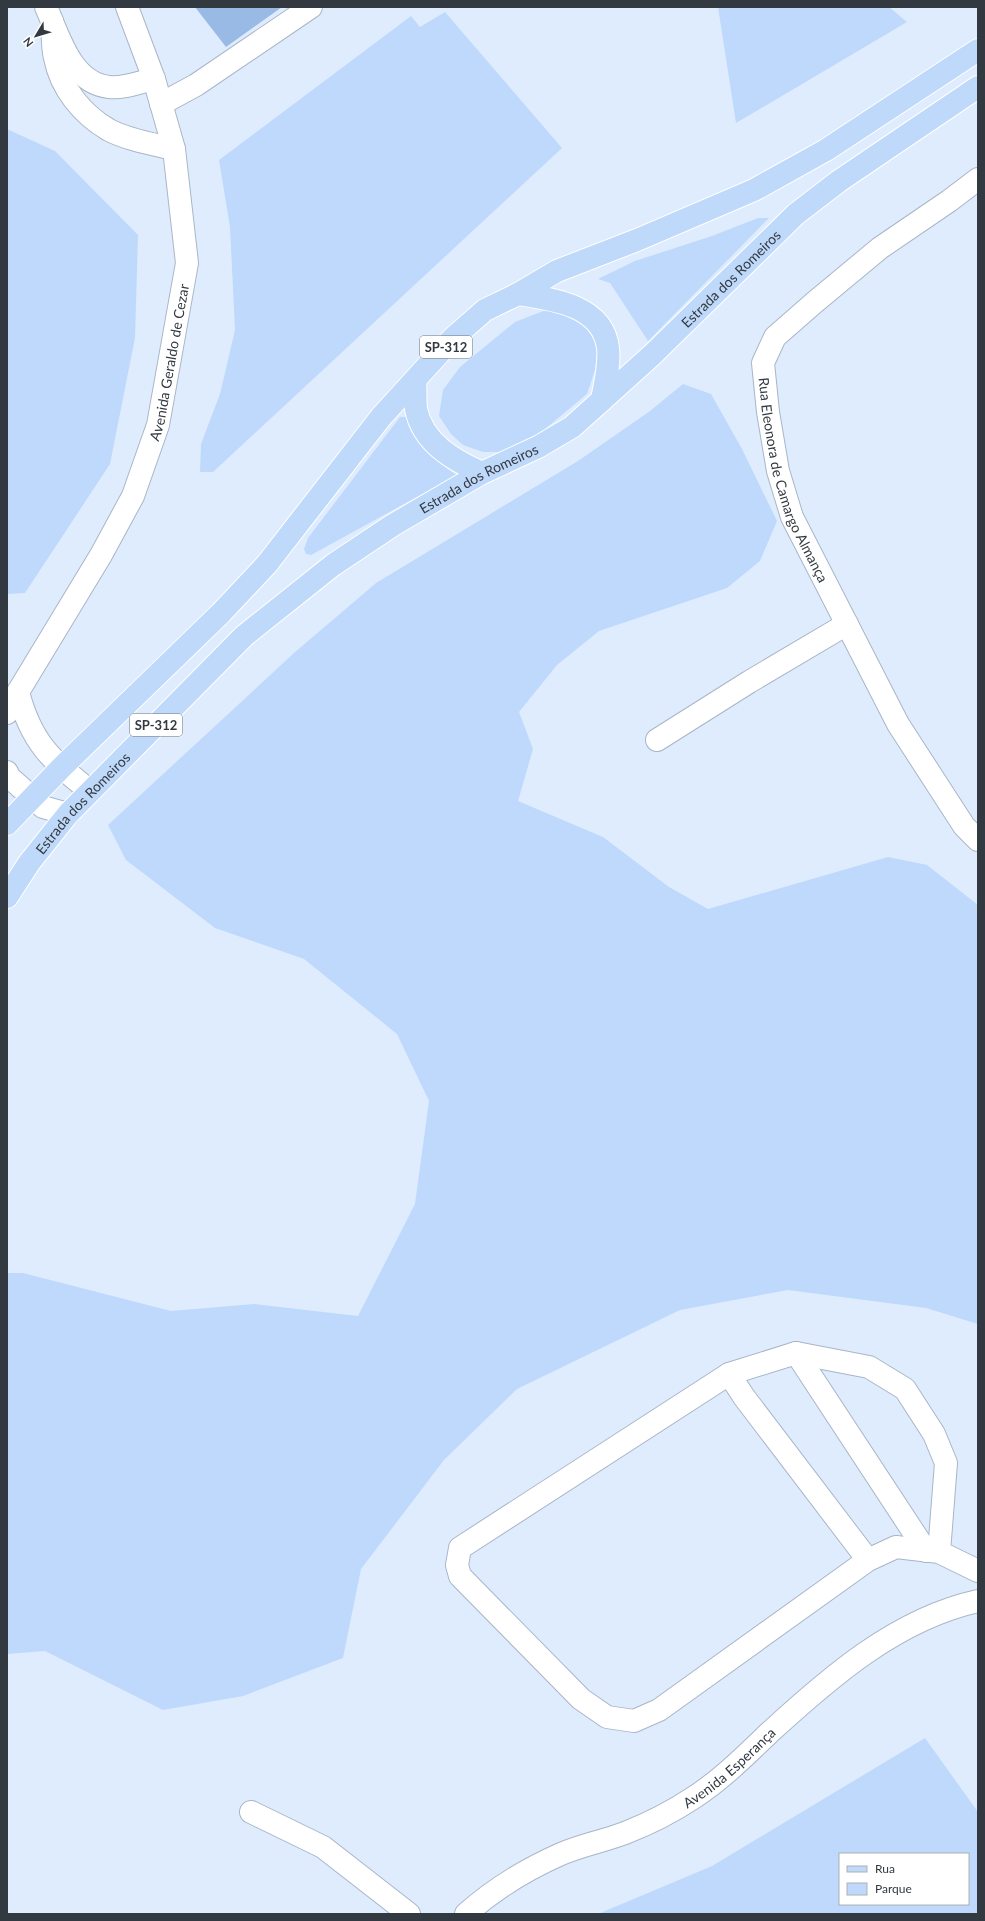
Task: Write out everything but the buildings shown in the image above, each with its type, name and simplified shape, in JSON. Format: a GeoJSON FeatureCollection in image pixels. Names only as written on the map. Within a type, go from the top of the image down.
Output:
{"type":"FeatureCollection","features":[{"type":"Feature","properties":{"kind":"main road","name":"SP-312"},"geometry":{"type":"LineString","coordinates":[[7,824],[31,797],[221,613],[267,564],[381,417],[416,381],[453,338],[485,310],[518,294],[557,271],[637,240],[754,190],[826,150],[978,50]]}},
{"type":"Feature","properties":{"kind":"main road","name":"Estrada dos Romeiros"},"geometry":{"type":"LineString","coordinates":[[7,897],[29,863],[68,814],[244,636],[333,565],[393,525],[482,473],[538,447],[572,427],[652,355],[796,214],[838,181],[978,87]]}},
{"type":"Feature","properties":{"kind":"main road"},"geometry":{"type":"LineString","coordinates":[[518,294],[556,299],[579,309],[595,319],[603,331],[608,347],[608,369],[602,400]]}},
{"type":"Feature","properties":{"kind":"main road"},"geometry":{"type":"LineString","coordinates":[[416,381],[416,408],[422,426],[434,442],[455,461],[482,473]]}},
{"type":"Feature","properties":{"kind":"street","name":"Avenida Geraldo de Cezar"},"geometry":{"type":"LineString","coordinates":[[7,713],[18,692],[101,555],[133,496],[158,425],[187,263],[174,149],[154,79],[127,7]]}},
{"type":"Feature","properties":{"kind":"street"},"geometry":{"type":"LineString","coordinates":[[161,104],[196,85],[310,7]]}},
{"type":"Feature","properties":{"kind":"street"},"geometry":{"type":"LineString","coordinates":[[49,14],[70,60],[83,76],[95,84],[110,88],[154,79]]}},
{"type":"Feature","properties":{"kind":"street"},"geometry":{"type":"LineString","coordinates":[[49,14],[55,58],[64,84],[75,101],[91,117],[110,130],[174,149]]}},
{"type":"Feature","properties":{"kind":"street","name":"Rua Eleonora de Camargo Almança"},"geometry":{"type":"LineString","coordinates":[[978,179],[880,248],[775,336],[763,363],[768,412],[778,471],[792,518],[898,724],[964,826],[978,840]]}},
{"type":"Feature","properties":{"kind":"street"},"geometry":{"type":"LineString","coordinates":[[657,740],[749,682],[847,624]]}},
{"type":"Feature","properties":{"kind":"street"},"geometry":{"type":"LineString","coordinates":[[18,692],[24,712],[36,739],[61,768],[90,791]]}},
{"type":"Feature","properties":{"kind":"street"},"geometry":{"type":"LineString","coordinates":[[7,772],[9,777],[43,806],[68,814]]}},
{"type":"Feature","properties":{"kind":"street"},"geometry":{"type":"LineString","coordinates":[[796,1353],[932,1552]]}},
{"type":"Feature","properties":{"kind":"street"},"geometry":{"type":"LineString","coordinates":[[932,1552],[946,1463],[934,1434],[905,1389],[870,1367],[796,1353],[729,1374],[460,1548],[457,1565],[460,1576],[581,1698],[607,1717],[634,1721],[659,1710],[868,1560],[896,1547],[932,1552],[978,1571]]}},
{"type":"Feature","properties":{"kind":"street"},"geometry":{"type":"LineString","coordinates":[[729,1374],[744,1398],[868,1560]]}},
{"type":"Feature","properties":{"kind":"street","name":"Avenida Esperança"},"geometry":{"type":"LineString","coordinates":[[466,1914],[491,1893],[521,1874],[562,1854],[625,1833],[656,1820],[693,1798],[729,1770],[813,1693],[868,1651],[900,1632],[940,1613],[978,1601]]}},
{"type":"Feature","properties":{"kind":"street"},"geometry":{"type":"LineString","coordinates":[[251,1812],[323,1847],[409,1914]]}},
{"type":"Feature","properties":{"kind":"green space"},"geometry":{"type":"Polygon","coordinates":[[[718,7],[889,7],[907,22],[736,123],[718,7]]]}},
{"type":"Feature","properties":{"kind":"green space"},"geometry":{"type":"Polygon","coordinates":[[[445,12],[562,148],[213,472],[200,472],[201,444],[220,394],[235,330],[230,227],[219,160],[411,16],[420,27],[445,12]]]}},
{"type":"Feature","properties":{"kind":"green space"},"geometry":{"type":"Polygon","coordinates":[[[7,129],[55,151],[138,235],[135,338],[110,464],[25,593],[7,594],[7,129]]]}},
{"type":"Feature","properties":{"kind":"green space"},"geometry":{"type":"Polygon","coordinates":[[[758,218],[769,218],[648,341],[610,283],[598,279],[635,261],[712,236],[758,218]]]}},
{"type":"Feature","properties":{"kind":"green space"},"geometry":{"type":"Polygon","coordinates":[[[546,310],[570,313],[583,319],[599,339],[595,370],[587,394],[545,429],[522,444],[500,452],[483,452],[463,445],[451,434],[439,416],[443,390],[460,367],[515,322],[546,310]]]}},
{"type":"Feature","properties":{"kind":"green space"},"geometry":{"type":"Polygon","coordinates":[[[683,384],[711,394],[742,449],[777,521],[760,561],[727,588],[599,631],[557,665],[519,712],[533,749],[518,801],[603,837],[669,887],[708,909],[888,857],[927,865],[978,905],[978,1324],[926,1308],[788,1290],[680,1310],[517,1389],[444,1460],[361,1569],[343,1658],[243,1696],[163,1710],[45,1651],[7,1654],[7,1273],[23,1273],[171,1311],[254,1304],[358,1316],[415,1204],[429,1101],[397,1034],[304,959],[215,928],[126,860],[108,825],[294,653],[376,583],[578,461],[650,411],[683,384]]]}},
{"type":"Feature","properties":{"kind":"green space"},"geometry":{"type":"Polygon","coordinates":[[[400,417],[409,417],[429,449],[441,463],[457,475],[311,555],[306,554],[304,549],[308,538],[400,417]]]}},
{"type":"Feature","properties":{"kind":"green space"},"geometry":{"type":"Polygon","coordinates":[[[925,1738],[978,1812],[978,1914],[598,1914],[712,1866],[925,1738]]]}}]}
